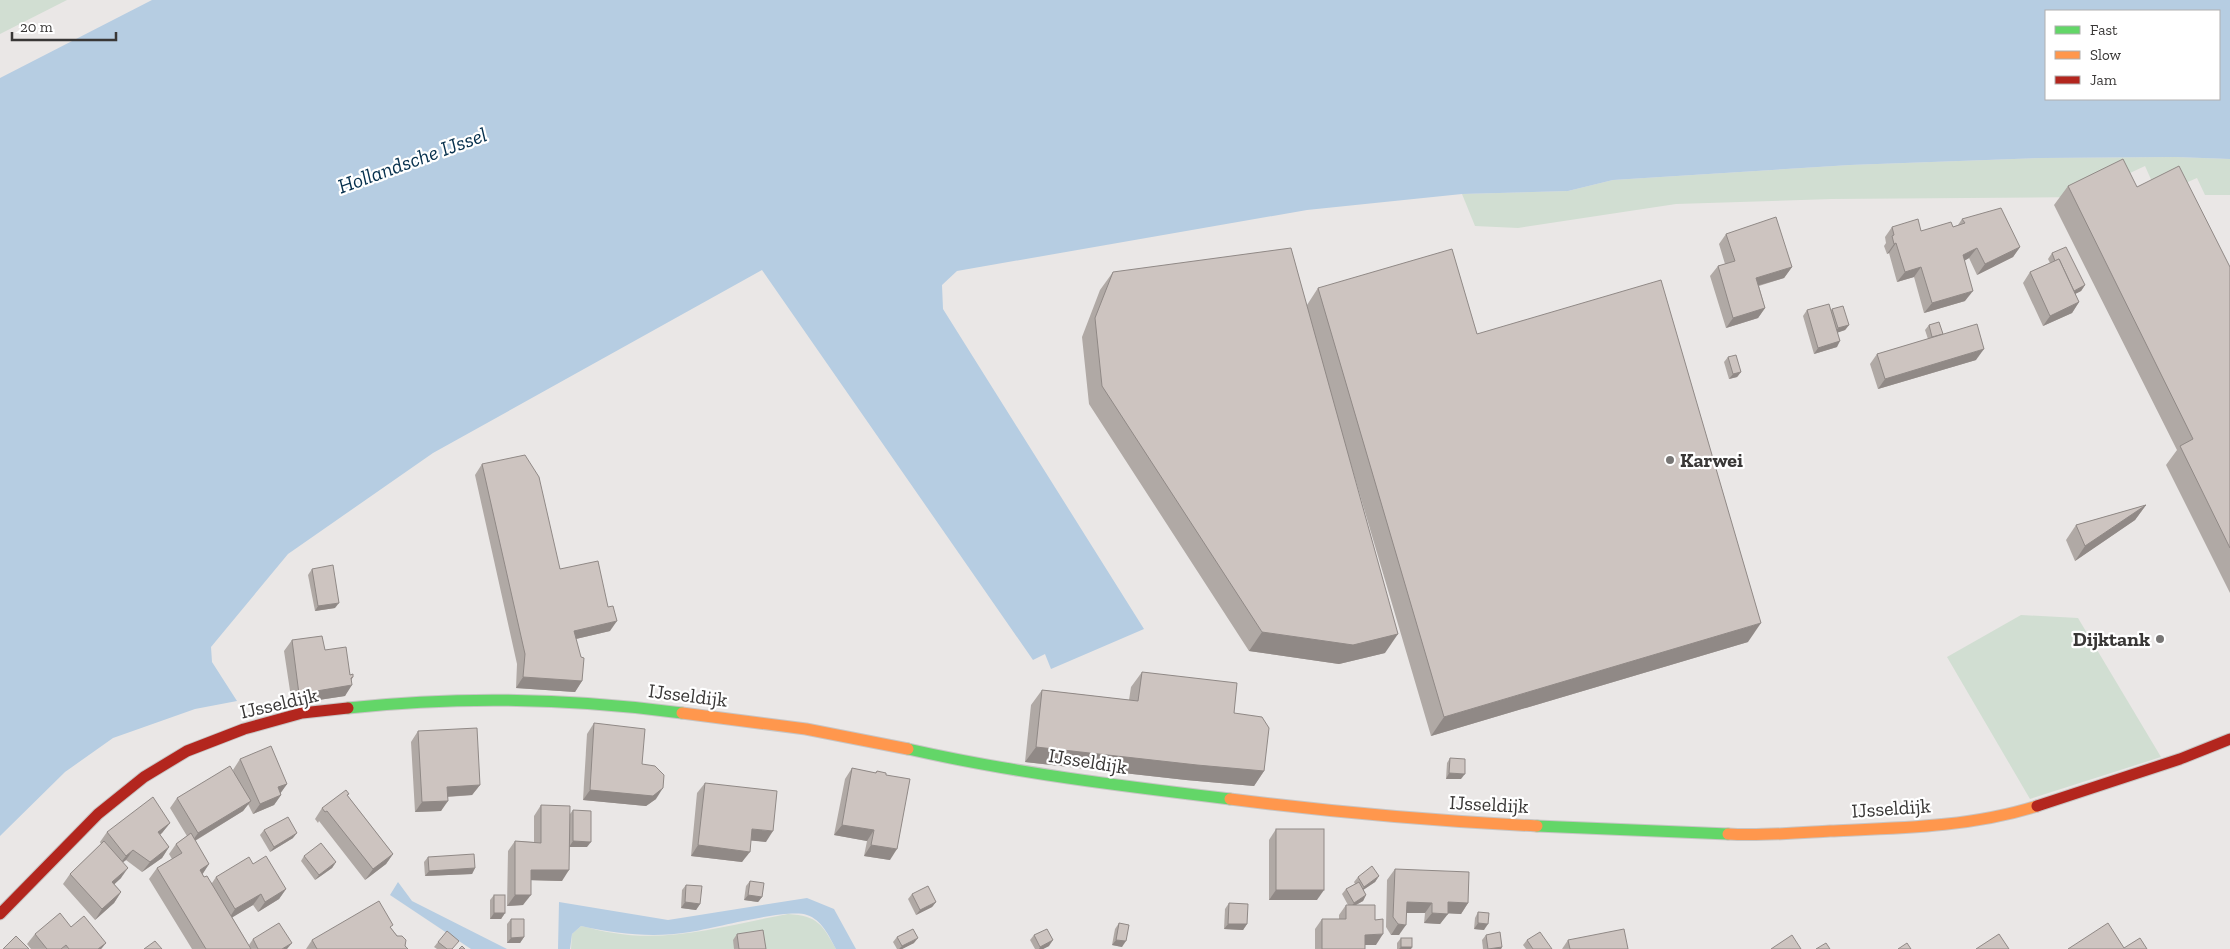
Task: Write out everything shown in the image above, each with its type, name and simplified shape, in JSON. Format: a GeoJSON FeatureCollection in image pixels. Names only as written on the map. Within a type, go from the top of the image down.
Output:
{"type":"FeatureCollection","features":[{"type":"Feature","properties":{"kind":"street","name":"IJsseldijk"},"geometry":{"type":"LineString","coordinates":[[0,914],[98,814],[144,777],[187,751],[244,729],[302,713],[411,701],[519,699],[669,710],[806,729],[962,760],[1086,780],[1308,810],[1462,822],[1740,835],[1942,824],[2023,810],[2180,759],[2230,739]]}},
{"type":"Feature","properties":{"kind":"shaded area"},"geometry":{"type":"Polygon","coordinates":[[[0,0],[67,0],[0,34],[0,0]]]}},
{"type":"Feature","properties":{"kind":"shaded area"},"geometry":{"type":"Polygon","coordinates":[[[2175,157],[2230,159],[2230,195],[2205,195],[2197,178],[2158,195],[2145,166],[2085,194],[2086,197],[1832,199],[1676,204],[1518,228],[1475,226],[1462,194],[1568,191],[1613,180],[1850,165],[2042,158],[2175,157]]]}},
{"type":"Feature","properties":{"kind":"shaded area"},"geometry":{"type":"Polygon","coordinates":[[[2021,615],[2078,618],[2161,757],[2030,799],[1947,657],[2021,615]]]}},
{"type":"Feature","properties":{"kind":"shaded area"},"geometry":{"type":"Polygon","coordinates":[[[788,914],[813,919],[823,927],[836,949],[571,949],[572,934],[581,926],[610,932],[657,936],[701,931],[788,914]]]}},
{"type":"Feature","properties":{"kind":"water","name":"Hollandsche IJssel"},"geometry":{"type":"Polygon","coordinates":[[[152,0],[2230,0],[2230,159],[2175,157],[2042,158],[1850,165],[1613,180],[1568,191],[1462,194],[1307,210],[957,271],[942,285],[943,309],[1144,629],[1051,669],[1045,654],[1033,660],[762,270],[433,453],[288,554],[211,647],[212,662],[237,701],[195,709],[113,738],[65,772],[0,836],[0,78],[152,0]]]}},
{"type":"Feature","properties":{"kind":"water"},"geometry":{"type":"Polygon","coordinates":[[[398,882],[412,901],[507,949],[471,949],[390,895],[398,882]]]}},
{"type":"Feature","properties":{"kind":"water"},"geometry":{"type":"Polygon","coordinates":[[[807,898],[834,909],[856,949],[836,949],[825,929],[812,917],[784,914],[690,932],[663,935],[622,933],[581,926],[572,934],[570,949],[558,949],[559,902],[668,920],[807,898]]]}},
{"type":"Feature","properties":{"kind":"building"},"geometry":{"type":"Polygon","coordinates":[[[2123,159],[2137,187],[2179,166],[2230,267],[2230,548],[2180,446],[2193,439],[2068,186],[2123,159]]]}},
{"type":"Feature","properties":{"kind":"building"},"geometry":{"type":"Polygon","coordinates":[[[2001,208],[2020,247],[1985,264],[1977,248],[1963,255],[1973,291],[1932,303],[1921,267],[1905,272],[1896,243],[1894,244],[1892,227],[1918,219],[1921,231],[1951,222],[1953,227],[1965,223],[1962,219],[2001,208]]]}},
{"type":"Feature","properties":{"kind":"building"},"geometry":{"type":"Polygon","coordinates":[[[1776,217],[1792,267],[1756,278],[1765,308],[1733,318],[1718,266],[1735,261],[1726,234],[1776,217]]]}},
{"type":"Feature","properties":{"kind":"building"},"geometry":{"type":"Polygon","coordinates":[[[2066,247],[2085,285],[2074,291],[2059,259],[2055,261],[2052,253],[2066,247]]]}},
{"type":"Feature","properties":{"kind":"building"},"geometry":{"type":"Polygon","coordinates":[[[1291,248],[1398,634],[1353,645],[1262,632],[1102,386],[1095,318],[1113,272],[1291,248]]]}},
{"type":"Feature","properties":{"kind":"building"},"geometry":{"type":"Polygon","coordinates":[[[1452,249],[1477,334],[1661,280],[1761,623],[1444,717],[1318,288],[1452,249]]]}},
{"type":"Feature","properties":{"kind":"building"},"geometry":{"type":"Polygon","coordinates":[[[2059,259],[2079,302],[2050,316],[2030,272],[2059,259]]]}},
{"type":"Feature","properties":{"kind":"building"},"geometry":{"type":"Polygon","coordinates":[[[1829,304],[1840,341],[1818,348],[1807,310],[1829,304]]]}},
{"type":"Feature","properties":{"kind":"building"},"geometry":{"type":"Polygon","coordinates":[[[1843,306],[1849,325],[1838,328],[1832,309],[1843,306]]]}},
{"type":"Feature","properties":{"kind":"building"},"geometry":{"type":"Polygon","coordinates":[[[1939,322],[1943,334],[1932,337],[1929,325],[1939,322]]]}},
{"type":"Feature","properties":{"kind":"building"},"geometry":{"type":"Polygon","coordinates":[[[1977,324],[1984,349],[1885,379],[1877,354],[1977,324]]]}},
{"type":"Feature","properties":{"kind":"building"},"geometry":{"type":"Polygon","coordinates":[[[1736,355],[1741,372],[1733,374],[1728,357],[1736,355]]]}},
{"type":"Feature","properties":{"kind":"building"},"geometry":{"type":"Polygon","coordinates":[[[525,455],[539,477],[560,569],[598,561],[608,607],[613,606],[617,621],[574,631],[581,657],[584,658],[582,681],[523,677],[525,654],[482,464],[525,455]]]}},
{"type":"Feature","properties":{"kind":"building"},"geometry":{"type":"Polygon","coordinates":[[[2146,505],[2085,546],[2076,525],[2146,505]]]}},
{"type":"Feature","properties":{"kind":"building"},"geometry":{"type":"Polygon","coordinates":[[[333,565],[339,603],[318,606],[312,569],[333,565]]]}},
{"type":"Feature","properties":{"kind":"building"},"geometry":{"type":"Polygon","coordinates":[[[322,636],[325,650],[346,647],[350,675],[353,674],[351,678],[352,685],[299,694],[292,640],[322,636]]]}},
{"type":"Feature","properties":{"kind":"building"},"geometry":{"type":"Polygon","coordinates":[[[1142,672],[1237,683],[1234,713],[1262,717],[1269,728],[1264,771],[1036,747],[1042,690],[1138,701],[1142,672]]]}},
{"type":"Feature","properties":{"kind":"building"},"geometry":{"type":"Polygon","coordinates":[[[594,723],[645,729],[642,764],[655,766],[664,775],[663,788],[653,796],[590,790],[594,723]]]}},
{"type":"Feature","properties":{"kind":"building"},"geometry":{"type":"Polygon","coordinates":[[[477,728],[480,785],[447,787],[448,801],[422,802],[418,731],[477,728]]]}},
{"type":"Feature","properties":{"kind":"building"},"geometry":{"type":"Polygon","coordinates":[[[271,746],[287,784],[278,787],[281,795],[260,804],[240,759],[271,746]]]}},
{"type":"Feature","properties":{"kind":"building"},"geometry":{"type":"Polygon","coordinates":[[[1450,758],[1465,759],[1465,774],[1449,773],[1450,758]]]}},
{"type":"Feature","properties":{"kind":"building"},"geometry":{"type":"Polygon","coordinates":[[[230,766],[251,801],[198,833],[177,798],[230,766]]]}},
{"type":"Feature","properties":{"kind":"building"},"geometry":{"type":"Polygon","coordinates":[[[852,768],[876,773],[877,771],[886,773],[886,775],[910,779],[897,849],[871,845],[874,830],[842,825],[852,768]]]}},
{"type":"Feature","properties":{"kind":"building"},"geometry":{"type":"Polygon","coordinates":[[[705,783],[777,791],[773,831],[752,829],[750,852],[698,845],[705,783]]]}},
{"type":"Feature","properties":{"kind":"building"},"geometry":{"type":"Polygon","coordinates":[[[346,790],[349,794],[347,795],[393,854],[373,869],[327,811],[325,812],[322,808],[346,790]]]}},
{"type":"Feature","properties":{"kind":"building"},"geometry":{"type":"Polygon","coordinates":[[[153,797],[170,823],[158,832],[169,847],[150,862],[133,850],[126,856],[107,832],[153,797]]]}},
{"type":"Feature","properties":{"kind":"building"},"geometry":{"type":"Polygon","coordinates":[[[541,805],[570,806],[569,870],[531,870],[531,895],[515,895],[515,841],[541,843],[541,805]]]}},
{"type":"Feature","properties":{"kind":"building"},"geometry":{"type":"Polygon","coordinates":[[[573,810],[591,811],[591,842],[573,841],[573,810]]]}},
{"type":"Feature","properties":{"kind":"building"},"geometry":{"type":"Polygon","coordinates":[[[288,817],[297,833],[274,847],[264,830],[288,817]]]}},
{"type":"Feature","properties":{"kind":"building"},"geometry":{"type":"Polygon","coordinates":[[[1276,829],[1324,829],[1324,890],[1276,890],[1276,829]]]}},
{"type":"Feature","properties":{"kind":"building"},"geometry":{"type":"Polygon","coordinates":[[[191,833],[209,864],[200,870],[204,877],[207,876],[251,949],[206,949],[157,868],[182,853],[176,844],[191,833]]]}},
{"type":"Feature","properties":{"kind":"building"},"geometry":{"type":"Polygon","coordinates":[[[104,841],[128,868],[112,882],[121,892],[102,909],[70,874],[104,841]]]}},
{"type":"Feature","properties":{"kind":"building"},"geometry":{"type":"Polygon","coordinates":[[[321,843],[336,862],[319,875],[304,856],[321,843]]]}},
{"type":"Feature","properties":{"kind":"building"},"geometry":{"type":"Polygon","coordinates":[[[474,854],[475,868],[429,871],[428,857],[474,854]]]}},
{"type":"Feature","properties":{"kind":"building"},"geometry":{"type":"Polygon","coordinates":[[[266,856],[286,889],[265,902],[261,894],[235,909],[216,877],[249,857],[253,864],[266,856]]]}},
{"type":"Feature","properties":{"kind":"building"},"geometry":{"type":"Polygon","coordinates":[[[1372,866],[1379,876],[1364,887],[1358,877],[1372,866]]]}},
{"type":"Feature","properties":{"kind":"building"},"geometry":{"type":"Polygon","coordinates":[[[1395,869],[1469,872],[1468,903],[1448,902],[1448,914],[1432,913],[1432,903],[1407,902],[1406,925],[1398,924],[1393,917],[1395,869]]]}},
{"type":"Feature","properties":{"kind":"building"},"geometry":{"type":"Polygon","coordinates":[[[750,881],[764,883],[762,897],[748,895],[750,881]]]}},
{"type":"Feature","properties":{"kind":"building"},"geometry":{"type":"Polygon","coordinates":[[[1359,882],[1366,895],[1354,903],[1346,889],[1359,882]]]}},
{"type":"Feature","properties":{"kind":"building"},"geometry":{"type":"Polygon","coordinates":[[[686,885],[702,886],[700,904],[685,902],[686,885]]]}},
{"type":"Feature","properties":{"kind":"building"},"geometry":{"type":"Polygon","coordinates":[[[928,886],[936,902],[920,910],[912,894],[928,886]]]}},
{"type":"Feature","properties":{"kind":"building"},"geometry":{"type":"Polygon","coordinates":[[[494,895],[505,895],[505,913],[494,913],[494,895]]]}},
{"type":"Feature","properties":{"kind":"building"},"geometry":{"type":"Polygon","coordinates":[[[379,901],[393,925],[390,927],[397,936],[402,936],[406,940],[405,946],[408,949],[317,949],[312,940],[379,901]]]}},
{"type":"Feature","properties":{"kind":"building"},"geometry":{"type":"Polygon","coordinates":[[[1229,903],[1248,904],[1247,924],[1228,924],[1229,903]]]}},
{"type":"Feature","properties":{"kind":"building"},"geometry":{"type":"Polygon","coordinates":[[[1346,905],[1375,905],[1375,920],[1383,919],[1383,934],[1365,935],[1365,949],[1322,949],[1322,919],[1346,919],[1346,905]]]}},
{"type":"Feature","properties":{"kind":"building"},"geometry":{"type":"Polygon","coordinates":[[[1478,912],[1489,913],[1488,924],[1478,923],[1478,912]]]}},
{"type":"Feature","properties":{"kind":"building"},"geometry":{"type":"Polygon","coordinates":[[[60,913],[71,927],[84,916],[106,943],[98,949],[69,949],[66,945],[61,949],[47,949],[35,934],[60,913]]]}},
{"type":"Feature","properties":{"kind":"building"},"geometry":{"type":"Polygon","coordinates":[[[511,919],[524,919],[524,937],[511,938],[511,919]]]}},
{"type":"Feature","properties":{"kind":"building"},"geometry":{"type":"Polygon","coordinates":[[[279,923],[292,943],[282,949],[258,949],[253,939],[279,923]]]}},
{"type":"Feature","properties":{"kind":"building"},"geometry":{"type":"Polygon","coordinates":[[[1119,923],[1129,925],[1126,941],[1116,940],[1119,923]]]}},
{"type":"Feature","properties":{"kind":"building"},"geometry":{"type":"Polygon","coordinates":[[[2108,923],[2124,948],[2140,938],[2147,949],[2068,949],[2108,923]]]}},
{"type":"Feature","properties":{"kind":"building"},"geometry":{"type":"Polygon","coordinates":[[[913,929],[918,938],[902,946],[897,937],[913,929]]]}},
{"type":"Feature","properties":{"kind":"building"},"geometry":{"type":"Polygon","coordinates":[[[1047,929],[1053,940],[1040,947],[1034,935],[1047,929]]]}},
{"type":"Feature","properties":{"kind":"building"},"geometry":{"type":"Polygon","coordinates":[[[1624,929],[1628,949],[1570,949],[1568,940],[1624,929]]]}},
{"type":"Feature","properties":{"kind":"building"},"geometry":{"type":"Polygon","coordinates":[[[763,930],[766,949],[739,949],[737,934],[763,930]]]}},
{"type":"Feature","properties":{"kind":"building"},"geometry":{"type":"Polygon","coordinates":[[[447,931],[459,941],[452,949],[447,949],[438,942],[447,931]]]}},
{"type":"Feature","properties":{"kind":"building"},"geometry":{"type":"Polygon","coordinates":[[[1500,932],[1502,947],[1488,949],[1486,935],[1500,932]]]}},
{"type":"Feature","properties":{"kind":"building"},"geometry":{"type":"Polygon","coordinates":[[[1540,932],[1552,949],[1533,949],[1527,940],[1540,932]]]}},
{"type":"Feature","properties":{"kind":"building"},"geometry":{"type":"Polygon","coordinates":[[[1999,934],[2009,949],[1976,949],[1999,934]]]}},
{"type":"Feature","properties":{"kind":"building"},"geometry":{"type":"Polygon","coordinates":[[[1792,935],[1801,949],[1771,949],[1792,935]]]}},
{"type":"Feature","properties":{"kind":"building"},"geometry":{"type":"Polygon","coordinates":[[[16,936],[29,949],[3,949],[16,936]]]}},
{"type":"Feature","properties":{"kind":"building"},"geometry":{"type":"Polygon","coordinates":[[[1401,938],[1412,938],[1412,947],[1401,947],[1401,938]]]}},
{"type":"Feature","properties":{"kind":"building"},"geometry":{"type":"Polygon","coordinates":[[[155,941],[162,949],[144,949],[155,941]]]}},
{"type":"Feature","properties":{"kind":"building"},"geometry":{"type":"Polygon","coordinates":[[[1826,943],[1830,949],[1816,949],[1826,943]]]}},
{"type":"Feature","properties":{"kind":"building"},"geometry":{"type":"Polygon","coordinates":[[[1907,943],[1911,949],[1898,949],[1907,943]]]}},
{"type":"Feature","properties":{"kind":"traffic: fast"},"geometry":{"type":"LineString","coordinates":[[348,708],[431,702],[515,700],[599,704],[682,713]]}},
{"type":"Feature","properties":{"kind":"traffic: fast"},"geometry":{"type":"LineString","coordinates":[[908,749],[1028,772],[1230,799]]}},
{"type":"Feature","properties":{"kind":"traffic: fast"},"geometry":{"type":"LineString","coordinates":[[1537,826],[1728,834]]}},
{"type":"Feature","properties":{"kind":"traffic: slow"},"geometry":{"type":"LineString","coordinates":[[682,713],[806,729],[908,749]]}},
{"type":"Feature","properties":{"kind":"traffic: slow"},"geometry":{"type":"LineString","coordinates":[[1230,799],[1383,816],[1537,826]]}},
{"type":"Feature","properties":{"kind":"traffic: slow"},"geometry":{"type":"LineString","coordinates":[[1728,834],[1779,834],[1935,825],[1987,818],[2037,806]]}},
{"type":"Feature","properties":{"kind":"traffic: jam"},"geometry":{"type":"LineString","coordinates":[[0,914],[98,814],[144,777],[187,751],[244,729],[302,713],[348,708]]}},
{"type":"Feature","properties":{"kind":"traffic: jam"},"geometry":{"type":"LineString","coordinates":[[2037,806],[2180,759],[2230,739]]}},
{"type":"Feature","properties":{"kind":"place","name":"Karwei"},"geometry":{"type":"Point","coordinates":[1670,460]}},
{"type":"Feature","properties":{"kind":"place","name":"Dijktank"},"geometry":{"type":"Point","coordinates":[2160,639]}}]}
